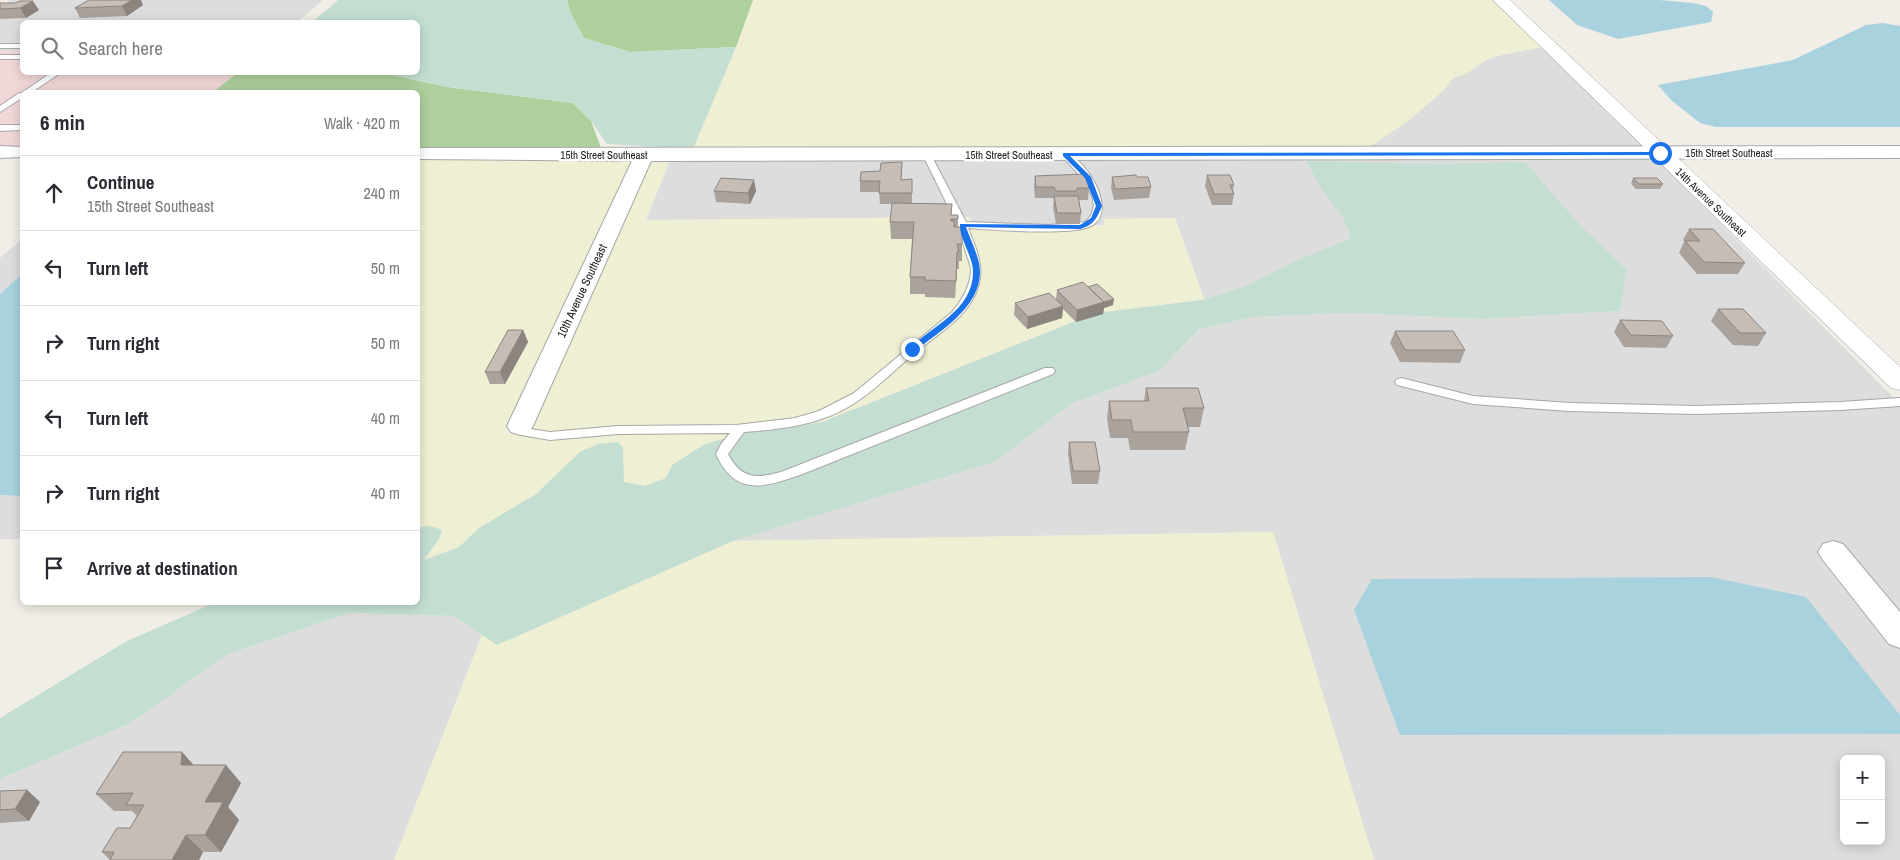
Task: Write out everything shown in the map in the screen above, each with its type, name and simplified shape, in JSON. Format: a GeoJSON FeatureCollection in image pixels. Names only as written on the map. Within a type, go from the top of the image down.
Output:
{"type":"FeatureCollection","features":[{"type":"Feature","properties":{"kind":"street","name":"14th Avenue Southeast"},"geometry":{"type":"LineString","coordinates":[[1501,0],[1900,382]]}},
{"type":"Feature","properties":{"kind":"street"},"geometry":{"type":"LineString","coordinates":[[0,152],[20,152]]}},
{"type":"Feature","properties":{"kind":"street","name":"15th Street Southeast"},"geometry":{"type":"LineString","coordinates":[[420,154],[644,156],[1900,152]]}},
{"type":"Feature","properties":{"kind":"street","name":"10th Avenue Southeast"},"geometry":{"type":"LineString","coordinates":[[520,426],[644,156]]}},
{"type":"Feature","properties":{"kind":"street"},"geometry":{"type":"LineString","coordinates":[[1833,552],[1900,635]]}},
{"type":"Feature","properties":{"kind":"lane"},"geometry":{"type":"LineString","coordinates":[[0,46],[20,46]]}},
{"type":"Feature","properties":{"kind":"lane"},"geometry":{"type":"LineString","coordinates":[[0,57],[20,57]]}},
{"type":"Feature","properties":{"kind":"lane"},"geometry":{"type":"LineString","coordinates":[[30,90],[53,75]]}},
{"type":"Feature","properties":{"kind":"lane"},"geometry":{"type":"LineString","coordinates":[[2,108],[20,97]]}},
{"type":"Feature","properties":{"kind":"lane"},"geometry":{"type":"LineString","coordinates":[[2,108],[20,107]]}},
{"type":"Feature","properties":{"kind":"lane"},"geometry":{"type":"LineString","coordinates":[[0,128],[20,128]]}},
{"type":"Feature","properties":{"kind":"lane"},"geometry":{"type":"LineString","coordinates":[[520,426],[522,431],[529,435],[545,436],[619,430],[768,426],[816,416],[848,402],[870,387],[912,349],[956,315],[971,294],[977,272],[972,252],[962,226],[927,155]]}},
{"type":"Feature","properties":{"kind":"lane"},"geometry":{"type":"LineString","coordinates":[[962,226],[1066,227],[1088,225],[1094,219],[1099,206],[1095,193],[1088,177],[1065,155]]}},
{"type":"Feature","properties":{"kind":"lane"},"geometry":{"type":"LineString","coordinates":[[742,427],[725,447],[722,454],[725,461],[737,475],[753,481],[763,482],[795,472],[1049,371]]}},
{"type":"Feature","properties":{"kind":"lane"},"geometry":{"type":"LineString","coordinates":[[1400,382],[1473,400],[1569,407],[1696,410],[1840,406],[1900,402]]}},
{"type":"Feature","properties":{"kind":"shaded area"},"geometry":{"type":"Polygon","coordinates":[[[11,0],[323,0],[299,20],[20,20],[20,51],[0,51],[0,6],[11,0]]]}},
{"type":"Feature","properties":{"kind":"shaded area"},"geometry":{"type":"Polygon","coordinates":[[[1542,47],[1646,149],[1365,150],[1409,120],[1444,90],[1454,77],[1466,74],[1486,60],[1497,56],[1542,47]]]}},
{"type":"Feature","properties":{"kind":"shaded area"},"geometry":{"type":"Polygon","coordinates":[[[0,51],[20,51],[20,75],[234,75],[215,90],[20,90],[20,146],[0,146],[0,51]]]}},
{"type":"Feature","properties":{"kind":"shaded area"},"geometry":{"type":"Polygon","coordinates":[[[1654,157],[1900,404],[1900,860],[1374,860],[1273,532],[733,541],[995,462],[1071,404],[1159,371],[1199,329],[1254,317],[1349,313],[1483,319],[1620,311],[1627,270],[1581,227],[1525,163],[1432,164],[1322,190],[1343,218],[1351,238],[1299,259],[1245,286],[1204,299],[1175,218],[1104,219],[1105,225],[971,226],[970,217],[646,220],[670,160],[1654,157]]]}},
{"type":"Feature","properties":{"kind":"shaded area"},"geometry":{"type":"Polygon","coordinates":[[[20,241],[20,276],[0,294],[0,258],[20,241]]]}},
{"type":"Feature","properties":{"kind":"shaded area"},"geometry":{"type":"Polygon","coordinates":[[[0,495],[20,496],[20,539],[0,539],[0,495]]]}},
{"type":"Feature","properties":{"kind":"shaded area"},"geometry":{"type":"Polygon","coordinates":[[[349,613],[453,616],[482,635],[394,860],[0,860],[0,779],[131,723],[226,655],[349,613]]]}},
{"type":"Feature","properties":{"kind":"green space"},"geometry":{"type":"Polygon","coordinates":[[[338,0],[567,0],[570,12],[584,38],[630,52],[736,47],[693,149],[607,144],[591,121],[573,103],[448,87],[392,75],[420,75],[420,20],[314,20],[338,0]]]}},
{"type":"Feature","properties":{"kind":"green space"},"geometry":{"type":"Polygon","coordinates":[[[567,0],[753,0],[736,47],[630,52],[584,38],[570,12],[567,0]]]}},
{"type":"Feature","properties":{"kind":"green space"},"geometry":{"type":"Polygon","coordinates":[[[753,0],[1494,0],[1542,47],[1497,56],[1486,60],[1466,74],[1454,77],[1444,90],[1409,120],[1365,150],[693,149],[736,47],[753,0]]]}},
{"type":"Feature","properties":{"kind":"green space"},"geometry":{"type":"Polygon","coordinates":[[[234,75],[392,75],[448,87],[573,103],[591,121],[601,148],[420,148],[420,90],[216,90],[234,75]]]}},
{"type":"Feature","properties":{"kind":"green space"},"geometry":{"type":"Polygon","coordinates":[[[420,158],[633,160],[503,434],[530,434],[652,160],[670,160],[646,220],[970,217],[971,226],[1105,226],[1104,219],[1175,218],[1204,299],[1096,313],[822,422],[705,444],[673,465],[666,478],[645,486],[623,482],[623,448],[580,452],[536,494],[479,528],[459,547],[422,560],[439,539],[431,526],[420,527],[420,158]]]}},
{"type":"Feature","properties":{"kind":"green space"},"geometry":{"type":"Polygon","coordinates":[[[1306,161],[1432,164],[1525,162],[1581,226],[1627,270],[1620,311],[1483,319],[1349,313],[1254,317],[1199,329],[1159,371],[1071,404],[995,462],[733,541],[497,645],[453,616],[349,613],[226,655],[131,723],[0,779],[0,718],[127,641],[209,605],[420,605],[420,527],[431,526],[442,530],[439,539],[424,560],[459,547],[479,528],[536,494],[580,452],[598,444],[618,442],[623,448],[624,482],[645,486],[666,478],[672,465],[705,444],[750,431],[822,422],[1096,313],[1202,300],[1245,286],[1299,259],[1351,238],[1343,218],[1322,190],[1306,161]]]}},
{"type":"Feature","properties":{"kind":"green space"},"geometry":{"type":"Polygon","coordinates":[[[1273,532],[1374,860],[394,860],[482,635],[497,645],[733,541],[1273,532]]]}},
{"type":"Feature","properties":{"kind":"water"},"geometry":{"type":"Polygon","coordinates":[[[1549,0],[1659,0],[1693,3],[1706,6],[1713,12],[1711,22],[1618,39],[1577,25],[1549,0]]]}},
{"type":"Feature","properties":{"kind":"water"},"geometry":{"type":"Polygon","coordinates":[[[1883,23],[1900,26],[1900,127],[1716,127],[1700,123],[1671,100],[1658,85],[1793,60],[1866,25],[1883,23]]]}},
{"type":"Feature","properties":{"kind":"water"},"geometry":{"type":"Polygon","coordinates":[[[20,276],[20,496],[0,495],[0,294],[20,276]]]}},
{"type":"Feature","properties":{"kind":"water"},"geometry":{"type":"Polygon","coordinates":[[[1711,577],[1806,597],[1900,715],[1900,734],[1400,735],[1354,610],[1372,579],[1711,577]]]}},
{"type":"Feature","properties":{"kind":"building"},"geometry":{"type":"Polygon","coordinates":[[[89,0],[132,0],[122,6],[75,8],[89,0]]]}},
{"type":"Feature","properties":{"kind":"building"},"geometry":{"type":"Polygon","coordinates":[[[33,1],[20,8],[0,9],[0,3],[33,1]]]}},
{"type":"Feature","properties":{"kind":"building"},"geometry":{"type":"Polygon","coordinates":[[[902,162],[901,180],[912,179],[912,193],[879,193],[880,181],[860,181],[861,172],[880,171],[881,163],[902,162]]]}},
{"type":"Feature","properties":{"kind":"building"},"geometry":{"type":"Polygon","coordinates":[[[1086,174],[1089,188],[1077,188],[1077,191],[1056,191],[1054,187],[1036,187],[1035,176],[1086,174]]]}},
{"type":"Feature","properties":{"kind":"building"},"geometry":{"type":"Polygon","coordinates":[[[1136,175],[1137,177],[1148,177],[1151,187],[1115,189],[1112,177],[1136,175]]]}},
{"type":"Feature","properties":{"kind":"building"},"geometry":{"type":"Polygon","coordinates":[[[1207,175],[1230,175],[1234,185],[1230,185],[1234,194],[1214,194],[1207,175]]]}},
{"type":"Feature","properties":{"kind":"building"},"geometry":{"type":"Polygon","coordinates":[[[721,178],[754,180],[748,193],[714,191],[721,178]]]}},
{"type":"Feature","properties":{"kind":"building"},"geometry":{"type":"Polygon","coordinates":[[[1633,178],[1657,178],[1663,184],[1639,184],[1633,178]]]}},
{"type":"Feature","properties":{"kind":"building"},"geometry":{"type":"Polygon","coordinates":[[[1054,196],[1078,196],[1081,213],[1057,213],[1054,196]]]}},
{"type":"Feature","properties":{"kind":"building"},"geometry":{"type":"Polygon","coordinates":[[[892,203],[952,204],[951,215],[958,215],[958,219],[951,219],[951,221],[954,221],[954,227],[962,227],[962,244],[957,244],[959,252],[957,252],[956,281],[925,280],[925,277],[910,277],[914,222],[890,222],[892,203]]]}},
{"type":"Feature","properties":{"kind":"building"},"geometry":{"type":"Polygon","coordinates":[[[1689,229],[1713,229],[1745,263],[1704,262],[1685,241],[1700,241],[1689,229]]]}},
{"type":"Feature","properties":{"kind":"building"},"geometry":{"type":"Polygon","coordinates":[[[1083,282],[1104,302],[1077,310],[1057,290],[1083,282]]]}},
{"type":"Feature","properties":{"kind":"building"},"geometry":{"type":"Polygon","coordinates":[[[1097,284],[1114,299],[1104,302],[1088,287],[1097,284]]]}},
{"type":"Feature","properties":{"kind":"building"},"geometry":{"type":"Polygon","coordinates":[[[1049,293],[1063,306],[1028,317],[1015,303],[1049,293]]]}},
{"type":"Feature","properties":{"kind":"building"},"geometry":{"type":"Polygon","coordinates":[[[1718,309],[1743,309],[1766,333],[1740,333],[1718,309]]]}},
{"type":"Feature","properties":{"kind":"building"},"geometry":{"type":"Polygon","coordinates":[[[1620,320],[1662,321],[1673,336],[1631,335],[1620,320]]]}},
{"type":"Feature","properties":{"kind":"building"},"geometry":{"type":"Polygon","coordinates":[[[508,330],[523,330],[500,372],[485,372],[508,330]]]}},
{"type":"Feature","properties":{"kind":"building"},"geometry":{"type":"Polygon","coordinates":[[[1395,331],[1453,331],[1465,350],[1405,350],[1395,331]]]}},
{"type":"Feature","properties":{"kind":"building"},"geometry":{"type":"Polygon","coordinates":[[[1146,388],[1198,388],[1204,408],[1183,408],[1189,432],[1133,432],[1131,420],[1112,420],[1109,401],[1149,401],[1146,388]]]}},
{"type":"Feature","properties":{"kind":"building"},"geometry":{"type":"Polygon","coordinates":[[[1069,442],[1095,442],[1100,471],[1073,471],[1069,442]]]}},
{"type":"Feature","properties":{"kind":"building"},"geometry":{"type":"Polygon","coordinates":[[[123,752],[182,752],[181,765],[226,765],[205,802],[223,802],[205,835],[186,835],[172,860],[110,860],[114,852],[102,852],[117,828],[130,828],[144,805],[126,805],[133,793],[96,794],[123,752]]]}},
{"type":"Feature","properties":{"kind":"building"},"geometry":{"type":"Polygon","coordinates":[[[27,790],[15,809],[0,810],[0,791],[27,790]]]}},
{"type":"Feature","properties":{"kind":"route"},"geometry":{"type":"LineString","coordinates":[[912,349],[956,315],[971,294],[977,272],[966,233],[962,226],[1080,227],[1088,225],[1094,219],[1099,206],[1088,177],[1065,155],[1660,153]]}}]}
